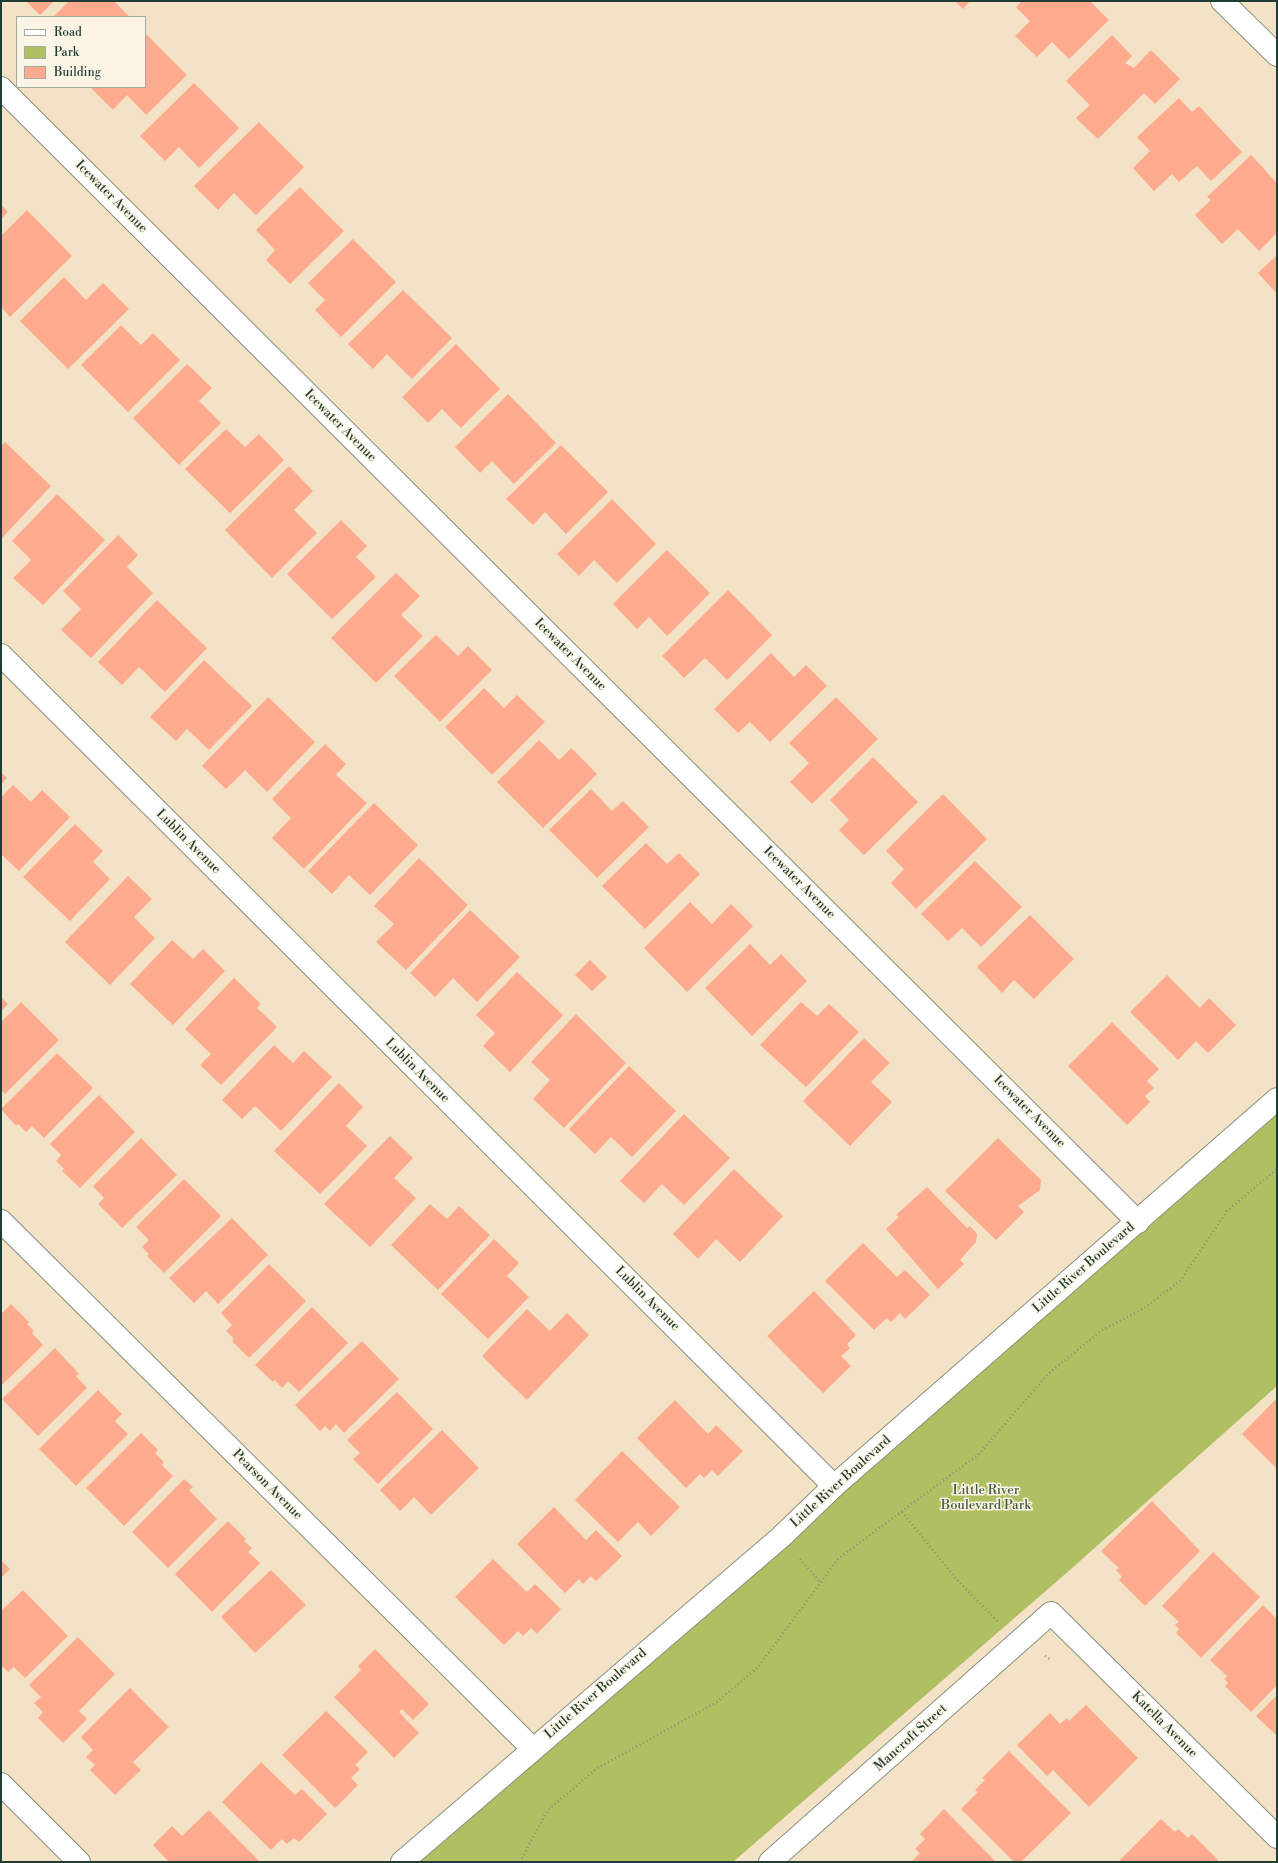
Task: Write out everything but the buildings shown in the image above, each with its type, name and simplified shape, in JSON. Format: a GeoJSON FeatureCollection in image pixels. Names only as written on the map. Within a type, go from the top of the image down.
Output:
{"type":"FeatureCollection","features":[{"type":"Feature","properties":{"kind":"street"},"geometry":{"type":"LineString","coordinates":[[1222,1],[1277,55]]}},
{"type":"Feature","properties":{"kind":"street","name":"Icewater Avenue"},"geometry":{"type":"LineString","coordinates":[[1,88],[1138,1222]]}},
{"type":"Feature","properties":{"kind":"street","name":"Lublin Avenue"},"geometry":{"type":"LineString","coordinates":[[1,656],[834,1486]]}},
{"type":"Feature","properties":{"kind":"street","name":"Little River Boulevard"},"geometry":{"type":"LineString","coordinates":[[402,1862],[781,1537],[834,1486],[1277,1099]]}},
{"type":"Feature","properties":{"kind":"street","name":"Pearson Avenue"},"geometry":{"type":"LineString","coordinates":[[1,1221],[532,1749]]}},
{"type":"Feature","properties":{"kind":"street","name":"Katella Avenue"},"geometry":{"type":"LineString","coordinates":[[1051,1613],[1277,1837]]}},
{"type":"Feature","properties":{"kind":"street","name":"Mancroft Street"},"geometry":{"type":"LineString","coordinates":[[770,1862],[1051,1613]]}},
{"type":"Feature","properties":{"kind":"street"},"geometry":{"type":"LineString","coordinates":[[1,1784],[79,1862]]}},
{"type":"Feature","properties":{"kind":"path"},"geometry":{"type":"LineString","coordinates":[[520,1862],[547,1811],[596,1768],[717,1702],[758,1667],[838,1559],[979,1454],[1048,1374],[1102,1330],[1143,1309],[1180,1281],[1227,1211],[1277,1169]]}},
{"type":"Feature","properties":{"kind":"path"},"geometry":{"type":"LineString","coordinates":[[902,1512],[959,1582],[1000,1624]]}},
{"type":"Feature","properties":{"kind":"green space","name":"Little River Boulevard Park"},"geometry":{"type":"Polygon","coordinates":[[[1277,1099],[1277,1386],[1071,1569],[733,1862],[402,1862],[1277,1099]]]}}]}
